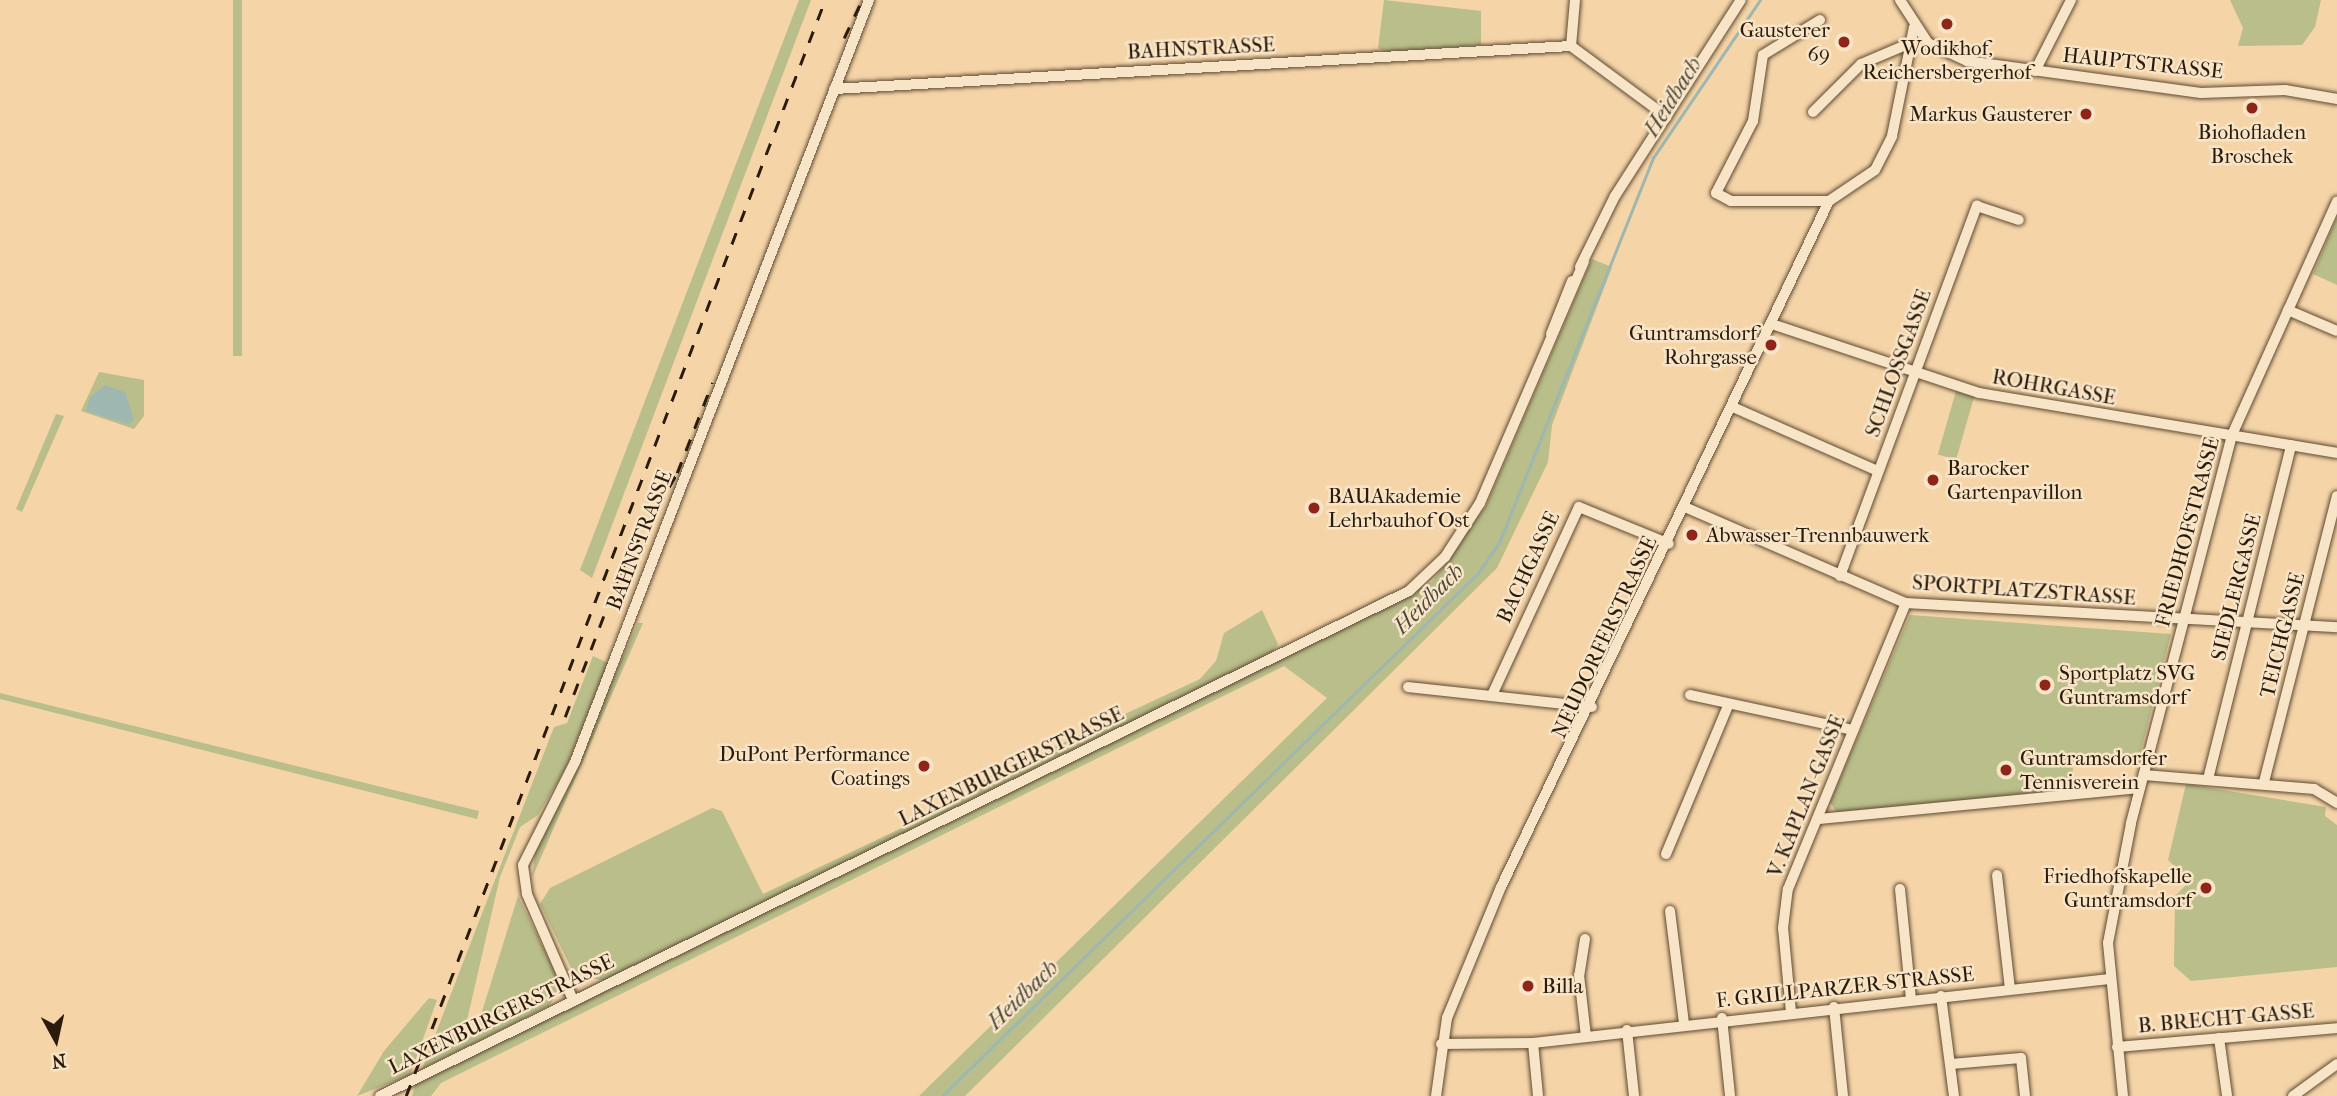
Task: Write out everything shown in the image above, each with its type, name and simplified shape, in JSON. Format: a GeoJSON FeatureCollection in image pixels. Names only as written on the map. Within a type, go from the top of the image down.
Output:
{"type":"FeatureCollection","features":[{"type":"Feature","properties":{"kind":"street","name":"BAHNSTRASSE"},"geometry":{"type":"LineString","coordinates":[[573,1000],[527,894],[523,865],[575,762],[869,0]]}},
{"type":"Feature","properties":{"kind":"street"},"geometry":{"type":"LineString","coordinates":[[1575,0],[1571,46],[1667,117]]}},
{"type":"Feature","properties":{"kind":"street","name":"LAXENBURGERSTRASSE"},"geometry":{"type":"LineString","coordinates":[[380,1096],[1409,591],[1445,557],[1480,503],[1547,354],[1605,213],[1741,0]]}},
{"type":"Feature","properties":{"kind":"street"},"geometry":{"type":"LineString","coordinates":[[1820,20],[1763,55],[1752,121],[1716,193],[1731,201],[1829,201],[1884,159],[1906,45],[1914,27],[1900,0]]}},
{"type":"Feature","properties":{"kind":"street"},"geometry":{"type":"LineString","coordinates":[[2035,71],[2071,0]]}},
{"type":"Feature","properties":{"kind":"street","name":"HAUPTSTRASSE"},"geometry":{"type":"LineString","coordinates":[[1914,27],[1928,43],[1967,61],[2201,93],[2285,90],[2337,99]]}},
{"type":"Feature","properties":{"kind":"street"},"geometry":{"type":"LineString","coordinates":[[1813,111],[1861,64],[1906,45]]}},
{"type":"Feature","properties":{"kind":"street","name":"BAHNSTRASSE"},"geometry":{"type":"LineString","coordinates":[[834,89],[1571,46]]}},
{"type":"Feature","properties":{"kind":"street","name":"NEUDORFERSTRASSE"},"geometry":{"type":"LineString","coordinates":[[1436,1096],[1441,1044],[1501,887],[1592,708],[1735,408],[1829,201]]}},
{"type":"Feature","properties":{"kind":"street","name":"FRIEDHOFSTRASSE"},"geometry":{"type":"LineString","coordinates":[[2123,1096],[2109,979],[2109,919],[2140,788],[2232,435],[2337,201]]}},
{"type":"Feature","properties":{"kind":"street","name":"SCHLOSSGASSE"},"geometry":{"type":"LineString","coordinates":[[1840,576],[1977,206],[2020,220]]}},
{"type":"Feature","properties":{"kind":"street"},"geometry":{"type":"LineString","coordinates":[[2288,310],[2337,331]]}},
{"type":"Feature","properties":{"kind":"street","name":"ROHRGASSE"},"geometry":{"type":"LineString","coordinates":[[1772,324],[1914,375],[2010,399],[2337,453]]}},
{"type":"Feature","properties":{"kind":"street"},"geometry":{"type":"LineString","coordinates":[[1735,408],[1878,471]]}},
{"type":"Feature","properties":{"kind":"street","name":"SIEDLERGASSE"},"geometry":{"type":"LineString","coordinates":[[2208,779],[2291,445]]}},
{"type":"Feature","properties":{"kind":"street","name":"TEICHGASSE"},"geometry":{"type":"LineString","coordinates":[[2264,782],[2337,496]]}},
{"type":"Feature","properties":{"kind":"street","name":"BACHGASSE"},"geometry":{"type":"LineString","coordinates":[[1492,695],[1579,507],[1669,544]]}},
{"type":"Feature","properties":{"kind":"street","name":"SPORTPLATZSTRASSE"},"geometry":{"type":"LineString","coordinates":[[1686,508],[1906,603],[2337,627]]}},
{"type":"Feature","properties":{"kind":"street","name":"V. KAPLAN-GASSE"},"geometry":{"type":"LineString","coordinates":[[1791,1012],[1783,928],[1788,889],[1906,603]]}},
{"type":"Feature","properties":{"kind":"street"},"geometry":{"type":"LineString","coordinates":[[1408,687],[1592,708]]}},
{"type":"Feature","properties":{"kind":"street"},"geometry":{"type":"LineString","coordinates":[[1690,695],[1728,706],[1853,730]]}},
{"type":"Feature","properties":{"kind":"street"},"geometry":{"type":"LineString","coordinates":[[1666,854],[1728,706]]}},
{"type":"Feature","properties":{"kind":"street"},"geometry":{"type":"LineString","coordinates":[[2144,775],[2264,782],[2314,789],[2337,803]]}},
{"type":"Feature","properties":{"kind":"street"},"geometry":{"type":"LineString","coordinates":[[1819,819],[2140,788]]}},
{"type":"Feature","properties":{"kind":"street"},"geometry":{"type":"LineString","coordinates":[[1997,875],[2010,989]]}},
{"type":"Feature","properties":{"kind":"street"},"geometry":{"type":"LineString","coordinates":[[1900,889],[1911,999]]}},
{"type":"Feature","properties":{"kind":"street"},"geometry":{"type":"LineString","coordinates":[[1670,911],[1684,1023]]}},
{"type":"Feature","properties":{"kind":"street"},"geometry":{"type":"LineString","coordinates":[[1585,939],[1579,975],[1586,1036]]}},
{"type":"Feature","properties":{"kind":"street","name":"F. GRILLPARZER-STRASSE"},"geometry":{"type":"LineString","coordinates":[[1441,1044],[1533,1043],[1721,1018],[2109,979]]}},
{"type":"Feature","properties":{"kind":"street"},"geometry":{"type":"LineString","coordinates":[[1941,996],[1954,1096]]}},
{"type":"Feature","properties":{"kind":"street"},"geometry":{"type":"LineString","coordinates":[[1834,1007],[1843,1096]]}},
{"type":"Feature","properties":{"kind":"street"},"geometry":{"type":"LineString","coordinates":[[1721,1018],[1730,1096]]}},
{"type":"Feature","properties":{"kind":"street","name":"B. BRECHT-GASSE"},"geometry":{"type":"LineString","coordinates":[[2117,1047],[2337,1028]]}},
{"type":"Feature","properties":{"kind":"street"},"geometry":{"type":"LineString","coordinates":[[1627,1030],[1634,1096]]}},
{"type":"Feature","properties":{"kind":"street"},"geometry":{"type":"LineString","coordinates":[[2219,1038],[2227,1096]]}},
{"type":"Feature","properties":{"kind":"street"},"geometry":{"type":"LineString","coordinates":[[1533,1043],[1538,1096]]}},
{"type":"Feature","properties":{"kind":"street"},"geometry":{"type":"LineString","coordinates":[[1951,1064],[2021,1058],[2025,1096]]}},
{"type":"Feature","properties":{"kind":"street"},"geometry":{"type":"LineString","coordinates":[[2293,1096],[2337,1064]]}},
{"type":"Feature","properties":{"kind":"green space"},"geometry":{"type":"Polygon","coordinates":[[[233,0],[242,0],[242,356],[233,356],[233,0]]]}},
{"type":"Feature","properties":{"kind":"green space"},"geometry":{"type":"Polygon","coordinates":[[[799,0],[811,0],[592,578],[580,570],[799,0]]]}},
{"type":"Feature","properties":{"kind":"green space"},"geometry":{"type":"Polygon","coordinates":[[[1384,0],[1481,11],[1481,45],[1386,52],[1378,48],[1384,0]]]}},
{"type":"Feature","properties":{"kind":"green space"},"geometry":{"type":"Polygon","coordinates":[[[2230,0],[2321,0],[2315,27],[2302,45],[2238,46],[2243,28],[2230,0]]]}},
{"type":"Feature","properties":{"kind":"green space"},"geometry":{"type":"Polygon","coordinates":[[[2337,217],[2337,285],[2313,274],[2337,217]]]}},
{"type":"Feature","properties":{"kind":"green space"},"geometry":{"type":"Polygon","coordinates":[[[1592,259],[1612,267],[1552,425],[1548,462],[1497,568],[965,1096],[919,1096],[1327,698],[1284,666],[441,1083],[431,1096],[412,1096],[416,1083],[1432,582],[1486,506],[1592,259]]]}},
{"type":"Feature","properties":{"kind":"green space"},"geometry":{"type":"Polygon","coordinates":[[[99,372],[144,380],[144,416],[134,429],[81,411],[99,372]]]}},
{"type":"Feature","properties":{"kind":"green space"},"geometry":{"type":"Polygon","coordinates":[[[1956,391],[1974,396],[1956,460],[1938,454],[1956,391]]]}},
{"type":"Feature","properties":{"kind":"green space"},"geometry":{"type":"Polygon","coordinates":[[[56,414],[64,416],[22,512],[16,509],[56,414]]]}},
{"type":"Feature","properties":{"kind":"green space"},"geometry":{"type":"Polygon","coordinates":[[[1262,610],[1278,644],[1269,656],[605,981],[574,974],[540,904],[550,888],[712,808],[722,811],[763,894],[969,796],[966,788],[1200,679],[1216,661],[1224,633],[1262,610]]]}},
{"type":"Feature","properties":{"kind":"green space"},"geometry":{"type":"Polygon","coordinates":[[[1910,615],[2171,634],[2138,762],[2074,761],[2070,791],[1837,813],[1830,802],[1910,615]]]}},
{"type":"Feature","properties":{"kind":"green space"},"geometry":{"type":"Polygon","coordinates":[[[638,623],[643,623],[532,878],[535,853],[638,623]]]}},
{"type":"Feature","properties":{"kind":"green space"},"geometry":{"type":"Polygon","coordinates":[[[593,656],[608,663],[567,766],[538,815],[520,827],[500,877],[462,1042],[475,1034],[518,896],[558,978],[557,993],[549,1006],[422,1069],[554,727],[567,723],[593,656]]]}},
{"type":"Feature","properties":{"kind":"green space"},"geometry":{"type":"Polygon","coordinates":[[[0,693],[479,811],[477,819],[0,699],[0,693]]]}},
{"type":"Feature","properties":{"kind":"green space"},"geometry":{"type":"Polygon","coordinates":[[[2186,784],[2326,807],[2325,816],[2337,825],[2337,967],[2191,981],[2174,966],[2175,896],[2190,881],[2168,860],[2186,784]]]}},
{"type":"Feature","properties":{"kind":"green space"},"geometry":{"type":"Polygon","coordinates":[[[429,998],[437,1000],[410,1075],[357,1096],[384,1051],[429,998]]]}},
{"type":"Feature","properties":{"kind":"water"},"geometry":{"type":"Polygon","coordinates":[[[105,385],[125,392],[134,420],[128,424],[86,411],[90,397],[105,385]]]}},
{"type":"Feature","properties":{"kind":"waterway","name":"Heidbach"},"geometry":{"type":"LineString","coordinates":[[942,1096],[1478,573],[1499,543],[1653,158],[1760,0]]}},
{"type":"Feature","properties":{"kind":"railway"},"geometry":{"type":"LineString","coordinates":[[406,1096],[825,0]]}},
{"type":"Feature","properties":{"kind":"railway"},"geometry":{"type":"LineString","coordinates":[[844,38],[862,0]]}},
{"type":"Feature","properties":{"kind":"railway"},"geometry":{"type":"LineString","coordinates":[[565,717],[621,570],[677,473],[712,383]]}},
{"type":"Feature","properties":{"kind":"place","name":"Wodikhof, Reichersbergerhof"},"geometry":{"type":"Point","coordinates":[1947,24]}},
{"type":"Feature","properties":{"kind":"place","name":"Gausterer 69"},"geometry":{"type":"Point","coordinates":[1844,42]}},
{"type":"Feature","properties":{"kind":"place","name":"Biohofladen Broschek"},"geometry":{"type":"Point","coordinates":[2252,108]}},
{"type":"Feature","properties":{"kind":"place","name":"Markus Gausterer"},"geometry":{"type":"Point","coordinates":[2086,114]}},
{"type":"Feature","properties":{"kind":"place","name":"Guntramsdorf Rohrgasse"},"geometry":{"type":"Point","coordinates":[1771,345]}},
{"type":"Feature","properties":{"kind":"place","name":"Barocker Gartenpavillon"},"geometry":{"type":"Point","coordinates":[1933,480]}},
{"type":"Feature","properties":{"kind":"place","name":"BAUAkademie Lehrbauhof Ost"},"geometry":{"type":"Point","coordinates":[1314,508]}},
{"type":"Feature","properties":{"kind":"place","name":"Abwasser-Trennbauwerk"},"geometry":{"type":"Point","coordinates":[1692,535]}},
{"type":"Feature","properties":{"kind":"place","name":"Sportplatz SVG Guntramsdorf"},"geometry":{"type":"Point","coordinates":[2045,685]}},
{"type":"Feature","properties":{"kind":"place","name":"DuPont Performance Coatings"},"geometry":{"type":"Point","coordinates":[924,766]}},
{"type":"Feature","properties":{"kind":"place","name":"Guntramsdorfer Tennisverein"},"geometry":{"type":"Point","coordinates":[2006,770]}},
{"type":"Feature","properties":{"kind":"place","name":"Friedhofskapelle Guntramsdorf"},"geometry":{"type":"Point","coordinates":[2206,888]}},
{"type":"Feature","properties":{"kind":"place","name":"Billa"},"geometry":{"type":"Point","coordinates":[1528,986]}}]}
